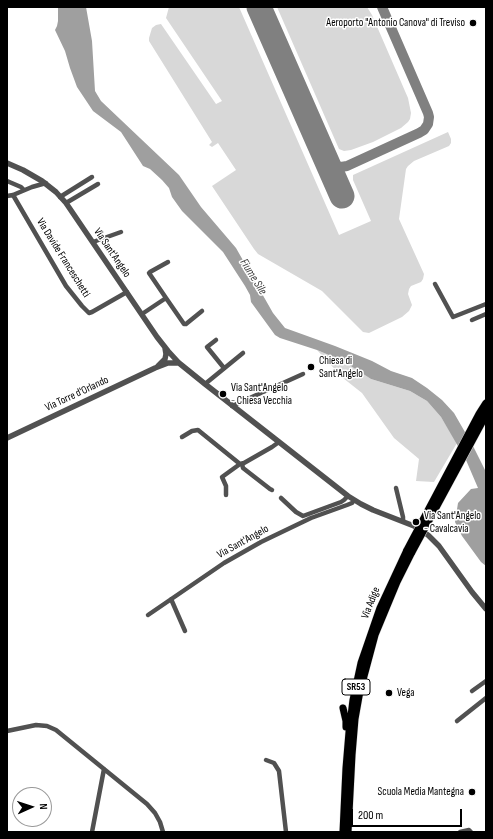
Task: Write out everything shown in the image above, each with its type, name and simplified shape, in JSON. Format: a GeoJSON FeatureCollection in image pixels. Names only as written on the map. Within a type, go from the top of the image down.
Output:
{"type":"FeatureCollection","features":[{"type":"Feature","properties":{"kind":"highway","name":"Via Adige"},"geometry":{"type":"LineString","coordinates":[[343,832],[348,732],[361,663],[380,608],[486,403]]}},
{"type":"Feature","properties":{"kind":"highway","name":"Via Adige"},"geometry":{"type":"LineString","coordinates":[[348,832],[351,762],[355,719],[360,691],[379,626],[409,551],[486,415]]}},
{"type":"Feature","properties":{"kind":"highway"},"geometry":{"type":"LineString","coordinates":[[370,674],[370,666],[378,641],[379,626]]}},
{"type":"Feature","properties":{"kind":"highway"},"geometry":{"type":"LineString","coordinates":[[343,708],[346,721],[346,758]]}},
{"type":"Feature","properties":{"kind":"street","name":"Via Sant'Angelo"},"geometry":{"type":"LineString","coordinates":[[7,163],[46,183],[66,203],[165,348],[179,363],[348,496],[372,510],[420,529],[442,550],[486,609]]}},
{"type":"Feature","properties":{"kind":"street"},"geometry":{"type":"LineString","coordinates":[[60,197],[92,177]]}},
{"type":"Feature","properties":{"kind":"street"},"geometry":{"type":"LineString","coordinates":[[7,181],[21,187],[24,190]]}},
{"type":"Feature","properties":{"kind":"street"},"geometry":{"type":"LineString","coordinates":[[7,196],[46,183]]}},
{"type":"Feature","properties":{"kind":"street"},"geometry":{"type":"LineString","coordinates":[[66,203],[98,184]]}},
{"type":"Feature","properties":{"kind":"street","name":"Via Davide Franceschetti"},"geometry":{"type":"LineString","coordinates":[[13,195],[66,286],[89,313],[127,292]]}},
{"type":"Feature","properties":{"kind":"street"},"geometry":{"type":"LineString","coordinates":[[93,242],[121,232]]}},
{"type":"Feature","properties":{"kind":"street","name":"Via Sant'Angelo"},"geometry":{"type":"LineString","coordinates":[[168,262],[149,273],[184,324],[202,311]]}},
{"type":"Feature","properties":{"kind":"street"},"geometry":{"type":"LineString","coordinates":[[435,284],[453,317],[486,304]]}},
{"type":"Feature","properties":{"kind":"street"},"geometry":{"type":"LineString","coordinates":[[142,314],[166,298]]}},
{"type":"Feature","properties":{"kind":"street"},"geometry":{"type":"LineString","coordinates":[[472,320],[486,314]]}},
{"type":"Feature","properties":{"kind":"street"},"geometry":{"type":"LineString","coordinates":[[216,340],[207,347],[224,368]]}},
{"type":"Feature","properties":{"kind":"street"},"geometry":{"type":"LineString","coordinates":[[165,348],[166,362]]}},
{"type":"Feature","properties":{"kind":"street"},"geometry":{"type":"LineString","coordinates":[[205,384],[243,353]]}},
{"type":"Feature","properties":{"kind":"street"},"geometry":{"type":"LineString","coordinates":[[166,362],[172,356]]}},
{"type":"Feature","properties":{"kind":"street","name":"Via Torre d'Orlando"},"geometry":{"type":"LineString","coordinates":[[7,438],[166,362],[179,363]]}},
{"type":"Feature","properties":{"kind":"street"},"geometry":{"type":"LineString","coordinates":[[232,406],[303,374]]}},
{"type":"Feature","properties":{"kind":"street"},"geometry":{"type":"LineString","coordinates":[[182,437],[192,431],[198,430],[272,490]]}},
{"type":"Feature","properties":{"kind":"street"},"geometry":{"type":"LineString","coordinates":[[226,495],[226,486],[222,477],[279,442]]}},
{"type":"Feature","properties":{"kind":"street"},"geometry":{"type":"LineString","coordinates":[[396,488],[403,521]]}},
{"type":"Feature","properties":{"kind":"street"},"geometry":{"type":"LineString","coordinates":[[281,498],[302,516],[341,502],[348,496]]}},
{"type":"Feature","properties":{"kind":"street","name":"Via Sant'Angelo"},"geometry":{"type":"LineString","coordinates":[[148,615],[224,563],[261,542],[311,518],[352,503],[354,500]]}},
{"type":"Feature","properties":{"kind":"street"},"geometry":{"type":"LineString","coordinates":[[171,599],[185,631]]}},
{"type":"Feature","properties":{"kind":"street"},"geometry":{"type":"LineString","coordinates":[[472,691],[486,681]]}},
{"type":"Feature","properties":{"kind":"street"},"geometry":{"type":"LineString","coordinates":[[457,721],[486,698]]}},
{"type":"Feature","properties":{"kind":"street"},"geometry":{"type":"LineString","coordinates":[[7,731],[36,725],[47,726],[56,730],[147,804],[155,813],[164,832]]}},
{"type":"Feature","properties":{"kind":"street"},"geometry":{"type":"LineString","coordinates":[[266,760],[274,763],[279,771],[286,832]]}},
{"type":"Feature","properties":{"kind":"street"},"geometry":{"type":"LineString","coordinates":[[92,832],[104,769]]}},
{"type":"Feature","properties":{"kind":"street"},"geometry":{"type":"LineString","coordinates":[[460,832],[469,830],[471,832]]}},
{"type":"Feature","properties":{"kind":"shaded area"},"geometry":{"type":"Polygon","coordinates":[[[58,7],[86,7],[92,41],[95,91],[101,101],[179,175],[201,207],[236,248],[273,313],[285,328],[335,346],[372,361],[391,371],[412,378],[442,400],[454,413],[486,472],[486,566],[481,562],[462,536],[455,522],[458,503],[471,489],[478,488],[466,460],[441,417],[427,401],[410,391],[371,379],[343,361],[275,335],[251,302],[250,295],[245,286],[223,252],[182,211],[172,197],[169,188],[162,180],[150,169],[143,166],[121,132],[93,111],[77,87],[65,51],[55,30],[58,21],[58,7]]]}},
{"type":"Feature","properties":{"kind":"shaded area"},"geometry":{"type":"Polygon","coordinates":[[[169,7],[239,7],[339,235],[371,221],[353,180],[353,175],[448,132],[451,139],[449,146],[414,161],[406,169],[399,219],[424,274],[421,282],[411,286],[409,289],[408,294],[412,305],[409,311],[402,317],[369,333],[363,332],[322,291],[258,254],[254,249],[212,186],[236,170],[218,143],[212,147],[209,145],[212,142],[149,41],[152,28],[161,24],[216,104],[222,101],[166,18],[169,7]]]}},
{"type":"Feature","properties":{"kind":"shaded area"},"geometry":{"type":"Polygon","coordinates":[[[277,7],[367,7],[372,15],[408,98],[411,113],[408,122],[401,128],[373,142],[351,150],[344,151],[339,149],[277,7]]]}},
{"type":"Feature","properties":{"kind":"shaded area"},"geometry":{"type":"Polygon","coordinates":[[[317,350],[343,361],[371,379],[410,391],[427,401],[441,417],[457,443],[434,482],[416,481],[419,459],[394,438],[362,393],[343,378],[317,350]]]}},
{"type":"Feature","properties":{"kind":"taxiway"},"geometry":{"type":"LineString","coordinates":[[323,153],[335,166],[347,166],[419,133],[424,130],[428,124],[428,113],[382,7]]}},
{"type":"Feature","properties":{"kind":"runway"},"geometry":{"type":"LineString","coordinates":[[259,7],[342,196]]}},
{"type":"Feature","properties":{"kind":"place","name":"Aeroporto \"Antonio Canova\" di Treviso"},"geometry":{"type":"Point","coordinates":[473,23]}},
{"type":"Feature","properties":{"kind":"place","name":"Chiesa di Sant'Angelo"},"geometry":{"type":"Point","coordinates":[311,367]}},
{"type":"Feature","properties":{"kind":"place","name":"Via Sant'Angelo - Chiesa Vecchia"},"geometry":{"type":"Point","coordinates":[223,394]}},
{"type":"Feature","properties":{"kind":"place","name":"Via Sant'Angelo - Cavalcavia"},"geometry":{"type":"Point","coordinates":[416,522]}},
{"type":"Feature","properties":{"kind":"place","name":"Vega"},"geometry":{"type":"Point","coordinates":[389,693]}},
{"type":"Feature","properties":{"kind":"place","name":"Scuola Media Mantegna"},"geometry":{"type":"Point","coordinates":[472,792]}},
{"type":"Feature","properties":{"kind":"water label","name":"Fiume Sile"},"geometry":{"type":"Point","coordinates":[253,277]}}]}
